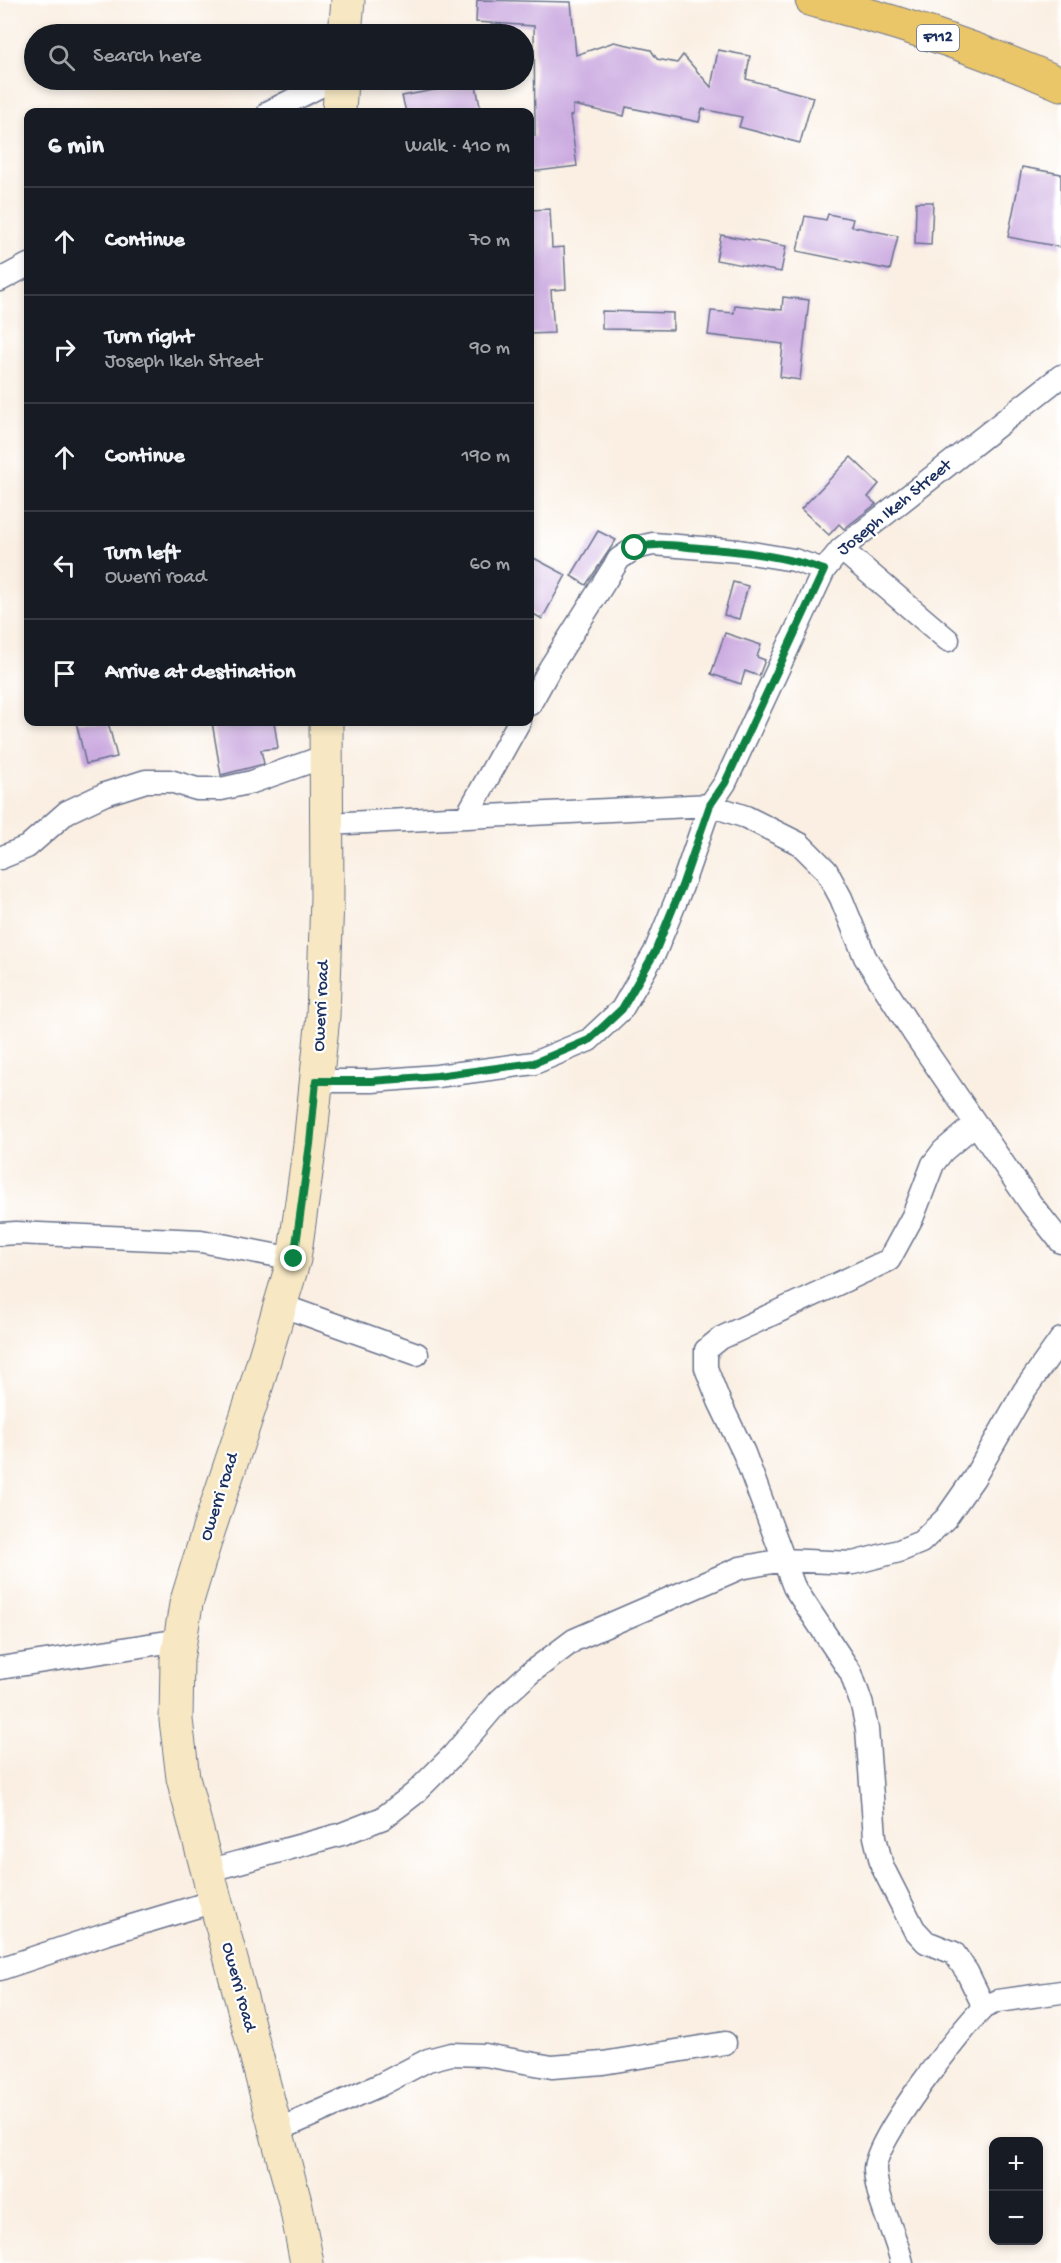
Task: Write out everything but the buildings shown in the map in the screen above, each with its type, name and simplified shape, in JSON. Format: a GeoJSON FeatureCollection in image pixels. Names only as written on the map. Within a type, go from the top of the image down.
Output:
{"type":"FeatureCollection","features":[{"type":"Feature","properties":{"kind":"main road"},"geometry":{"type":"LineString","coordinates":[[346,24],[348,0]]}},
{"type":"Feature","properties":{"kind":"main road","name":"F112"},"geometry":{"type":"LineString","coordinates":[[812,0],[848,9],[1011,62],[1061,84]]}},
{"type":"Feature","properties":{"kind":"main road"},"geometry":{"type":"LineString","coordinates":[[339,108],[340,90]]}},
{"type":"Feature","properties":{"kind":"main road","name":"Owerri road"},"geometry":{"type":"LineString","coordinates":[[307,2263],[296,2206],[183,1778],[176,1720],[177,1660],[186,1604],[253,1397],[294,1259],[310,1144],[323,1016],[327,824],[326,726]]}},
{"type":"Feature","properties":{"kind":"street"},"geometry":{"type":"LineString","coordinates":[[277,108],[312,90]]}},
{"type":"Feature","properties":{"kind":"street"},"geometry":{"type":"LineString","coordinates":[[0,280],[24,267]]}},
{"type":"Feature","properties":{"kind":"street","name":"Joseph Ikeh Street"},"geometry":{"type":"LineString","coordinates":[[316,1081],[394,1079],[534,1063],[589,1040],[622,1009],[655,952],[682,886],[710,805],[725,783],[824,570],[842,549],[1061,376]]}},
{"type":"Feature","properties":{"kind":"street"},"geometry":{"type":"LineString","coordinates":[[534,697],[619,559],[635,548],[653,544],[739,551],[794,560],[824,570]]}},
{"type":"Feature","properties":{"kind":"street"},"geometry":{"type":"LineString","coordinates":[[842,549],[948,640]]}},
{"type":"Feature","properties":{"kind":"street"},"geometry":{"type":"LineString","coordinates":[[466,817],[517,726]]}},
{"type":"Feature","properties":{"kind":"street"},"geometry":{"type":"LineString","coordinates":[[0,858],[27,847],[67,812],[105,794],[146,781],[170,781],[197,789],[221,789],[252,782],[326,756]]}},
{"type":"Feature","properties":{"kind":"street"},"geometry":{"type":"LineString","coordinates":[[327,824],[710,805],[746,817],[800,844],[826,870],[841,898],[865,957],[915,1035],[1031,1204],[1061,1242]]}},
{"type":"Feature","properties":{"kind":"street"},"geometry":{"type":"LineString","coordinates":[[975,1124],[943,1151],[933,1164],[914,1216],[889,1260],[721,1338],[706,1350],[706,1368],[744,1453],[794,1587],[851,1674],[862,1705],[867,1729],[875,1837],[882,1866],[914,1929],[926,1942],[954,1953],[967,1972],[984,2007]]}},
{"type":"Feature","properties":{"kind":"street"},"geometry":{"type":"LineString","coordinates":[[0,1234],[201,1241],[294,1259]]}},
{"type":"Feature","properties":{"kind":"street"},"geometry":{"type":"LineString","coordinates":[[280,1305],[417,1354]]}},
{"type":"Feature","properties":{"kind":"street"},"geometry":{"type":"LineString","coordinates":[[0,1969],[105,1934],[211,1886],[383,1818],[414,1794],[453,1755],[500,1700],[530,1673],[574,1640],[740,1568],[783,1560],[853,1563],[898,1551],[921,1542],[946,1518],[974,1478],[1024,1391],[1061,1339]]}},
{"type":"Feature","properties":{"kind":"street"},"geometry":{"type":"LineString","coordinates":[[0,1668],[180,1640]]}},
{"type":"Feature","properties":{"kind":"street"},"geometry":{"type":"LineString","coordinates":[[902,2263],[877,2182],[875,2167],[881,2146],[897,2118],[984,2007],[998,2001],[1061,1992]]}},
{"type":"Feature","properties":{"kind":"street"},"geometry":{"type":"LineString","coordinates":[[276,2131],[380,2085],[428,2060],[451,2054],[485,2055],[552,2067],[603,2063],[725,2043]]}},
{"type":"Feature","properties":{"kind":"route"},"geometry":{"type":"LineString","coordinates":[[294,1259],[316,1081],[372,1081],[437,1076],[534,1063],[589,1040],[622,1009],[655,952],[682,886],[710,805],[725,783],[824,570],[794,560],[739,551],[653,544],[635,548]]}}]}
